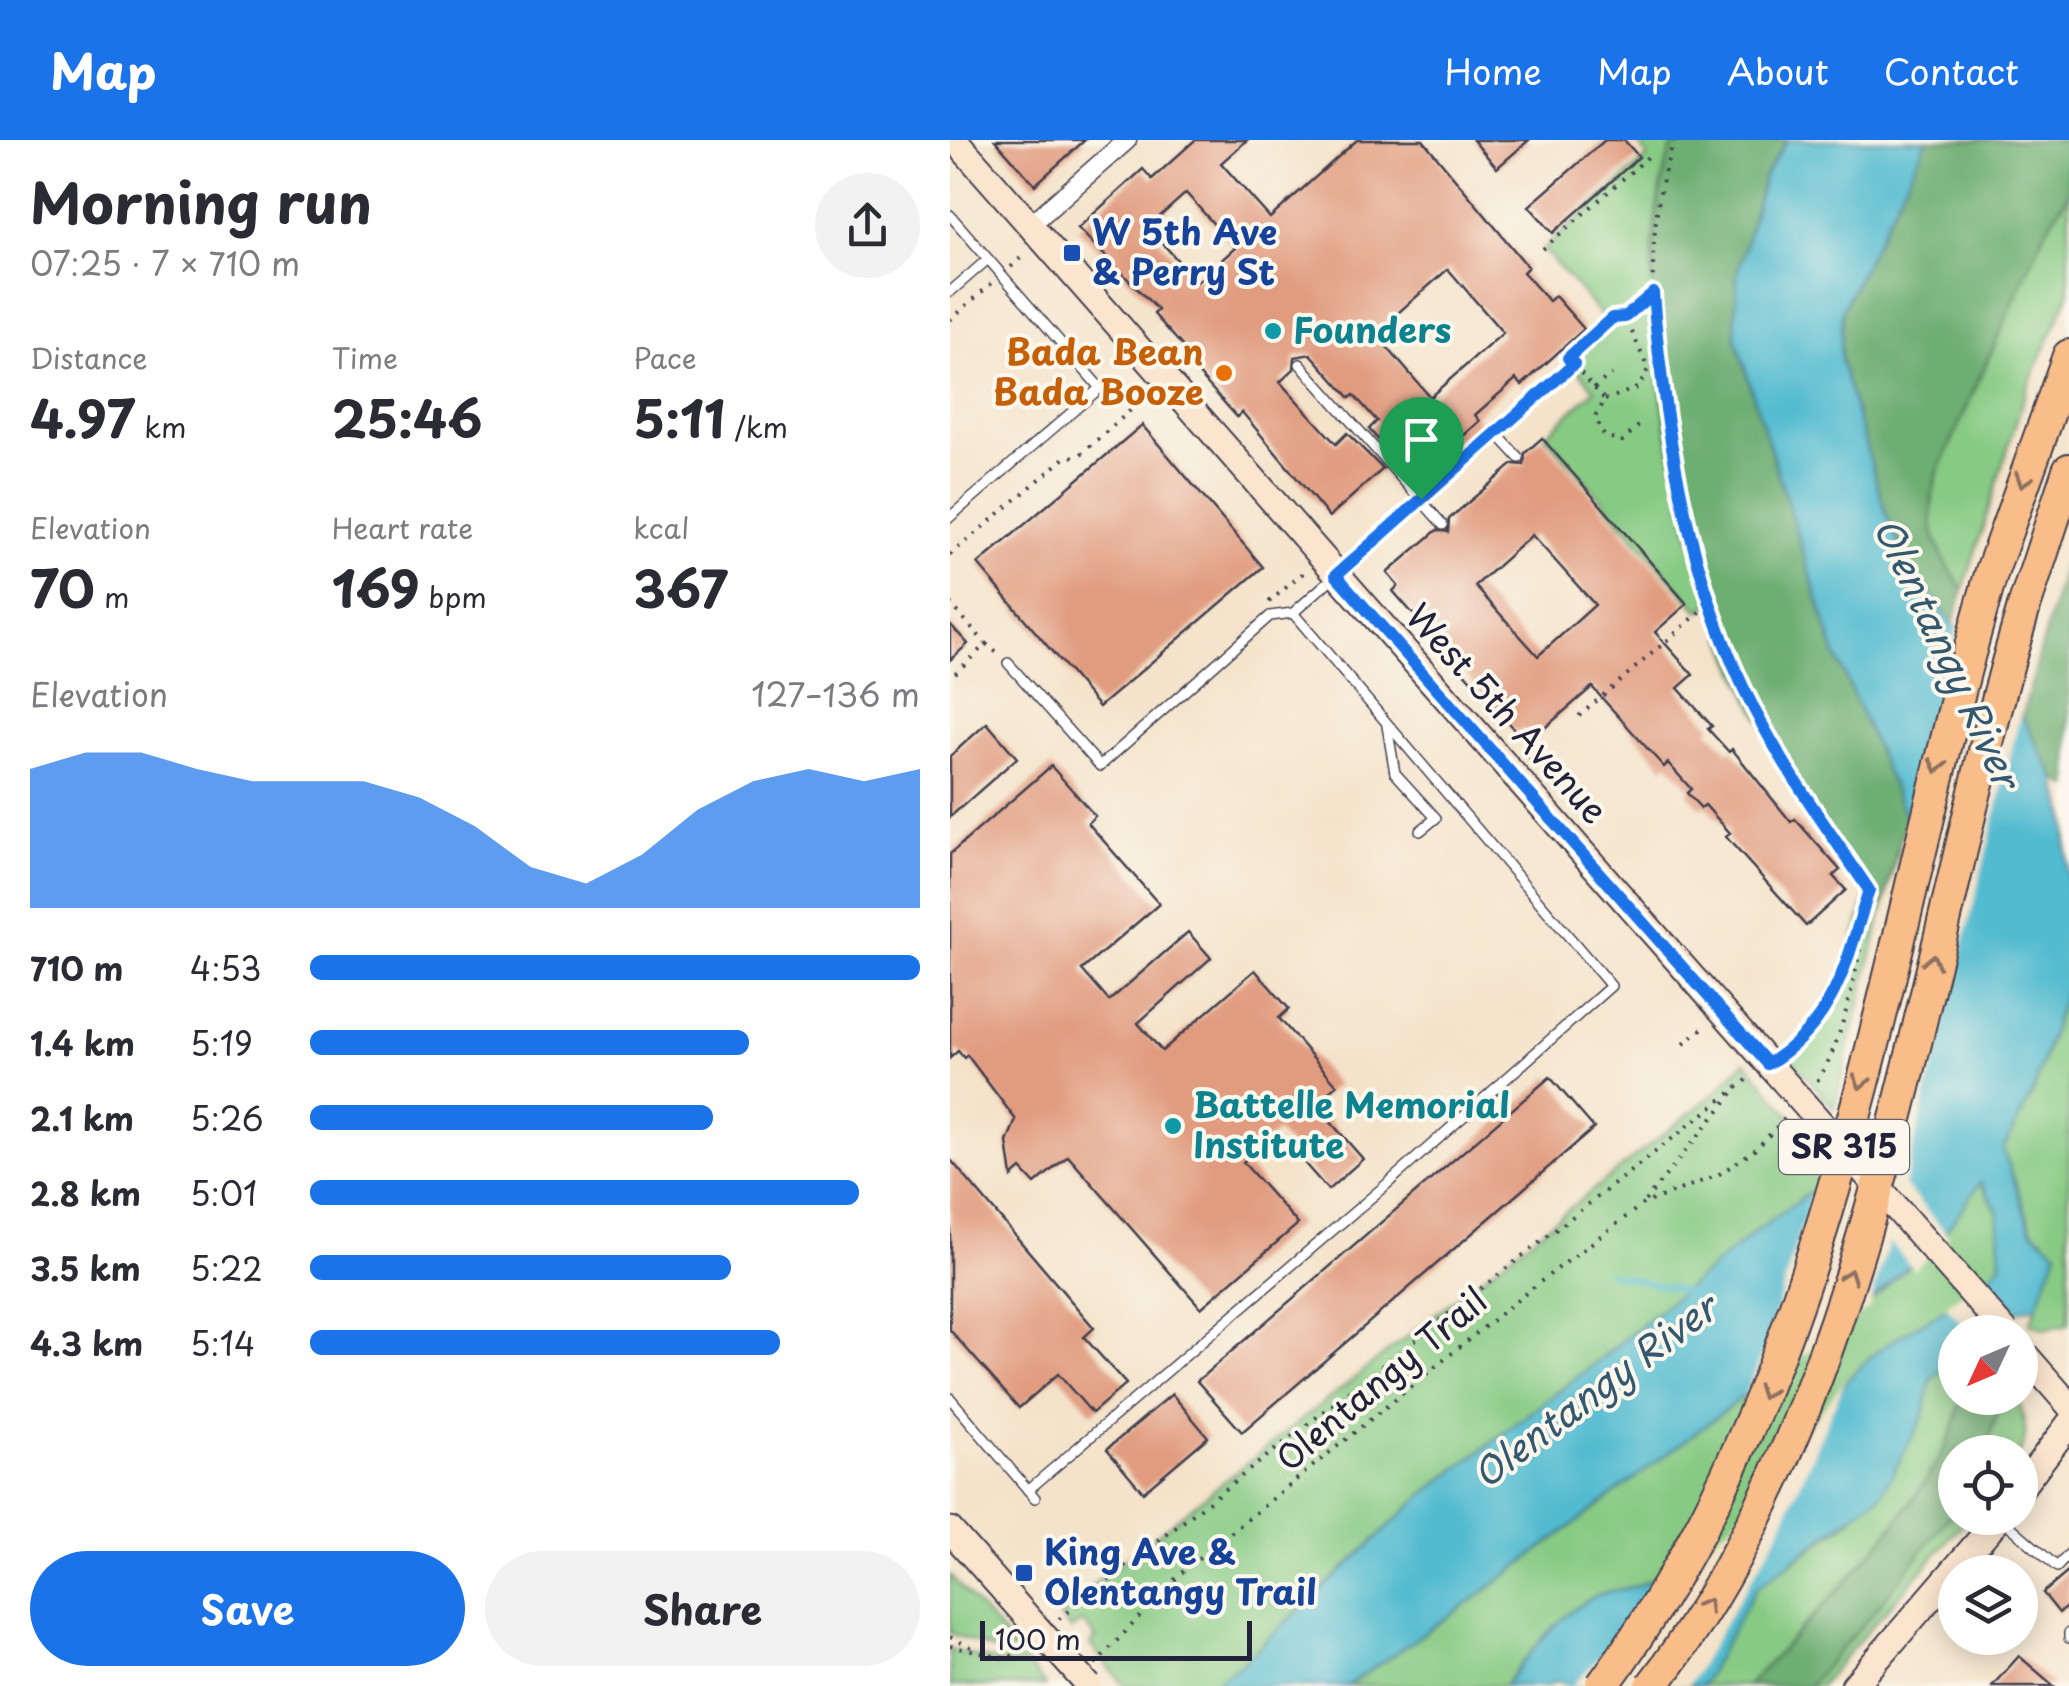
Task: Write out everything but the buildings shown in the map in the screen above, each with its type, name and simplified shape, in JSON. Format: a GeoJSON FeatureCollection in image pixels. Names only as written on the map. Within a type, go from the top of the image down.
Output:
{"type":"FeatureCollection","features":[{"type":"Feature","properties":{"kind":"highway","name":"SR 315"},"geometry":{"type":"LineString","coordinates":[[1602,1686],[1696,1542],[1755,1422],[1818,1243],[1950,715],[1992,571],[2069,356]]}},
{"type":"Feature","properties":{"kind":"highway","name":"SR 315"},"geometry":{"type":"LineString","coordinates":[[1652,1686],[1731,1562],[1792,1438],[1857,1255],[1989,725],[2069,470]]}},
{"type":"Feature","properties":{"kind":"main road","name":"West 5th Avenue"},"geometry":{"type":"LineString","coordinates":[[955,140],[1991,1315]]}},
{"type":"Feature","properties":{"kind":"main road"},"geometry":{"type":"LineString","coordinates":[[2038,1369],[2069,1405]]}},
{"type":"Feature","properties":{"kind":"main road"},"geometry":{"type":"LineString","coordinates":[[2038,1465],[2069,1424]]}},
{"type":"Feature","properties":{"kind":"main road"},"geometry":{"type":"LineString","coordinates":[[950,1530],[1089,1686]]}},
{"type":"Feature","properties":{"kind":"main road"},"geometry":{"type":"LineString","coordinates":[[1854,1686],[1985,1535]]}},
{"type":"Feature","properties":{"kind":"street"},"geometry":{"type":"LineString","coordinates":[[1029,226],[1127,140]]}},
{"type":"Feature","properties":{"kind":"lane"},"geometry":{"type":"LineString","coordinates":[[950,215],[1100,388],[950,517]]}},
{"type":"Feature","properties":{"kind":"lane"},"geometry":{"type":"LineString","coordinates":[[950,292],[988,259]]}},
{"type":"Feature","properties":{"kind":"lane"},"geometry":{"type":"LineString","coordinates":[[1300,364],[1443,525]]}},
{"type":"Feature","properties":{"kind":"lane"},"geometry":{"type":"LineString","coordinates":[[1008,662],[1100,766],[1270,616],[1292,613],[1574,364]]}},
{"type":"Feature","properties":{"kind":"lane"},"geometry":{"type":"LineString","coordinates":[[1496,432],[1519,458]]}},
{"type":"Feature","properties":{"kind":"lane"},"geometry":{"type":"LineString","coordinates":[[950,1398],[1032,1494],[1612,986],[1292,613]]}},
{"type":"Feature","properties":{"kind":"lane"},"geometry":{"type":"LineString","coordinates":[[1386,723],[1395,773],[1436,818],[1420,831]]}},
{"type":"Feature","properties":{"kind":"lane"},"geometry":{"type":"LineString","coordinates":[[2020,1535],[2057,1567],[2069,1554]]}},
{"type":"Feature","properties":{"kind":"path"},"geometry":{"type":"LineString","coordinates":[[1675,140],[1665,165],[1657,220],[1653,293],[1659,368],[1684,514],[1753,707],[1788,770],[1869,890],[1862,944],[1848,994]]}},
{"type":"Feature","properties":{"kind":"path"},"geometry":{"type":"LineString","coordinates":[[1543,250],[1649,156]]}},
{"type":"Feature","properties":{"kind":"path"},"geometry":{"type":"LineString","coordinates":[[950,320],[1026,254]]}},
{"type":"Feature","properties":{"kind":"path"},"geometry":{"type":"LineString","coordinates":[[1604,400],[1568,358],[1612,318],[1625,317],[1653,293]]}},
{"type":"Feature","properties":{"kind":"path"},"geometry":{"type":"LineString","coordinates":[[1625,317],[1648,368],[1639,387],[1604,400],[1595,417],[1610,440],[1628,439],[1641,424]]}},
{"type":"Feature","properties":{"kind":"path"},"geometry":{"type":"LineString","coordinates":[[1594,388],[1611,374]]}},
{"type":"Feature","properties":{"kind":"path"},"geometry":{"type":"LineString","coordinates":[[950,555],[1066,456],[1079,456],[1150,393]]}},
{"type":"Feature","properties":{"kind":"path"},"geometry":{"type":"LineString","coordinates":[[1270,616],[1263,608],[1302,574],[1303,566]]}},
{"type":"Feature","properties":{"kind":"path"},"geometry":{"type":"LineString","coordinates":[[1580,716],[1713,601]]}},
{"type":"Feature","properties":{"kind":"path"},"geometry":{"type":"LineString","coordinates":[[950,604],[986,644],[950,678]]}},
{"type":"Feature","properties":{"kind":"path"},"geometry":{"type":"LineString","coordinates":[[1529,760],[1540,750]]}},
{"type":"Feature","properties":{"kind":"path"},"geometry":{"type":"LineString","coordinates":[[950,1646],[1008,1658],[1048,1639],[1740,1085],[1775,1071],[1815,1028],[1838,987],[1869,890]]}},
{"type":"Feature","properties":{"kind":"path"},"geometry":{"type":"LineString","coordinates":[[1684,1044],[1704,1027]]}},
{"type":"Feature","properties":{"kind":"path"},"geometry":{"type":"LineString","coordinates":[[1643,1204],[1740,1085]]}},
{"type":"Feature","properties":{"kind":"path","name":"Olentangy Trail"},"geometry":{"type":"LineString","coordinates":[[1102,1657],[1180,1574],[1573,1255],[1643,1204],[1718,1175]]}},
{"type":"Feature","properties":{"kind":"path"},"geometry":{"type":"LineString","coordinates":[[950,1637],[977,1650]]}},
{"type":"Feature","properties":{"kind":"green space"},"geometry":{"type":"Polygon","coordinates":[[[1635,140],[1675,140],[1660,192],[1653,249],[1653,309],[1668,433],[1713,601],[1700,612],[1545,435],[1595,390],[1568,358],[1607,322],[1543,249],[1648,157],[1635,140]]]}},
{"type":"Feature","properties":{"kind":"green space"},"geometry":{"type":"Polygon","coordinates":[[[1675,140],[1787,140],[1764,177],[1737,275],[1735,337],[1836,656],[1906,817],[1884,905],[1869,890],[1809,801],[1755,710],[1729,652],[1683,508],[1656,348],[1653,271],[1659,201],[1675,140]]]}},
{"type":"Feature","properties":{"kind":"green space"},"geometry":{"type":"Polygon","coordinates":[[[1927,140],[2069,140],[2069,193],[2044,233],[1937,474],[1931,509],[1934,536],[1963,591],[1952,626],[1906,561],[1886,514],[1840,359],[1842,310],[1927,140]]]}},
{"type":"Feature","properties":{"kind":"green space"},"geometry":{"type":"Polygon","coordinates":[[[2069,193],[2069,295],[2026,390],[1963,591],[1934,536],[1931,509],[1937,475],[2044,233],[2069,193]]]}},
{"type":"Feature","properties":{"kind":"green space"},"geometry":{"type":"Polygon","coordinates":[[[2069,547],[2069,787],[2056,779],[2022,717],[2069,547]]]}},
{"type":"Feature","properties":{"kind":"green space"},"geometry":{"type":"Polygon","coordinates":[[[1869,890],[1884,905],[1834,1108],[1786,1053],[1804,1036],[1830,999],[1869,890]]]}},
{"type":"Feature","properties":{"kind":"green space"},"geometry":{"type":"Polygon","coordinates":[[[2069,976],[2069,1324],[2045,1329],[2038,1326],[2038,1315],[2033,1315],[2057,1251],[2032,1229],[2003,1149],[2034,1090],[2069,976]]]}},
{"type":"Feature","properties":{"kind":"green space"},"geometry":{"type":"Polygon","coordinates":[[[1746,1061],[1837,1173],[1758,1230],[1588,1369],[1422,1496],[1240,1665],[1209,1686],[1125,1686],[1090,1645],[1096,1638],[1082,1621],[1071,1630],[1060,1617],[1073,1607],[1070,1603],[1714,1094],[1746,1061]]]}},
{"type":"Feature","properties":{"kind":"green space"},"geometry":{"type":"Polygon","coordinates":[[[1980,1181],[1998,1212],[2001,1263],[1988,1279],[1945,1312],[1877,1352],[1737,1525],[1669,1571],[1638,1585],[1598,1595],[1579,1607],[1544,1638],[1504,1686],[1347,1686],[1480,1595],[1875,1297],[1945,1232],[1980,1181]]]}},
{"type":"Feature","properties":{"kind":"green space"},"geometry":{"type":"Polygon","coordinates":[[[1938,1374],[1938,1415],[1956,1415],[1950,1435],[1938,1435],[1938,1459],[1904,1511],[1839,1588],[1747,1686],[1701,1686],[1756,1588],[1851,1520],[1923,1417],[1931,1380],[1938,1374]]]}},
{"type":"Feature","properties":{"kind":"green space"},"geometry":{"type":"Polygon","coordinates":[[[1956,1415],[1997,1415],[1990,1435],[1951,1434],[1956,1415]]]}},
{"type":"Feature","properties":{"kind":"green space"},"geometry":{"type":"Polygon","coordinates":[[[1997,1415],[2023,1415],[2025,1435],[1990,1435],[1997,1415]]]}},
{"type":"Feature","properties":{"kind":"green space"},"geometry":{"type":"Polygon","coordinates":[[[1938,1459],[1938,1531],[1875,1611],[1808,1686],[1747,1686],[1873,1550],[1938,1459]]]}},
{"type":"Feature","properties":{"kind":"green space"},"geometry":{"type":"Polygon","coordinates":[[[1938,1531],[1938,1535],[1953,1535],[1819,1686],[1808,1686],[1875,1611],[1938,1531]]]}},
{"type":"Feature","properties":{"kind":"green space"},"geometry":{"type":"Polygon","coordinates":[[[950,1575],[1017,1650],[995,1651],[950,1633],[950,1575]]]}},
{"type":"Feature","properties":{"kind":"green space"},"geometry":{"type":"Polygon","coordinates":[[[950,1649],[996,1662],[1024,1661],[1046,1686],[950,1686],[950,1649]]]}},
{"type":"Feature","properties":{"kind":"water","name":"Olentangy River"},"geometry":{"type":"Polygon","coordinates":[[[1787,140],[1927,140],[1842,310],[1840,359],[1886,513],[1906,561],[2022,717],[2056,779],[2066,819],[2069,976],[2034,1090],[2003,1149],[2031,1229],[2057,1251],[2037,1306],[2012,1315],[1938,1315],[1938,1374],[1931,1380],[1923,1417],[1881,1495],[1756,1588],[1701,1686],[1572,1686],[1556,1681],[1548,1686],[1504,1686],[1545,1636],[1581,1604],[1667,1573],[1712,1546],[1736,1526],[1855,1372],[1879,1350],[1959,1301],[1988,1278],[2001,1263],[1998,1212],[1981,1182],[1945,1232],[1875,1297],[1480,1595],[1347,1686],[1209,1686],[1240,1665],[1422,1496],[1588,1369],[1758,1230],[1837,1173],[1873,1135],[1906,1071],[1943,902],[1836,656],[1735,337],[1737,275],[1764,177],[1787,140]]]}},
{"type":"Feature","properties":{"kind":"pier"},"geometry":{"type":"Polygon","coordinates":[[[1958,625],[2022,708],[1904,1185],[1949,1236],[1914,1269],[1889,1242],[1869,1308],[1743,1400],[1765,1348],[1815,1182],[1869,1133],[1902,1069],[1938,903],[1905,826],[1958,625]]]}},
{"type":"Feature","properties":{"kind":"pier"},"geometry":{"type":"Polygon","coordinates":[[[1984,1276],[2018,1315],[1954,1315],[1946,1306],[1984,1276]]]}},
{"type":"Feature","properties":{"kind":"pier"},"geometry":{"type":"Polygon","coordinates":[[[1846,1378],[1779,1532],[1688,1686],[1572,1686],[1708,1542],[1734,1522],[1846,1378]]]}},
{"type":"Feature","properties":{"kind":"waterway","name":"Olentangy River"},"geometry":{"type":"LineString","coordinates":[[1608,1273],[1685,1291]]}},
{"type":"Feature","properties":{"kind":"place","name":"W 5th Ave & Perry St"},"geometry":{"type":"Point","coordinates":[1072,253]}},
{"type":"Feature","properties":{"kind":"place","name":"Founders"},"geometry":{"type":"Point","coordinates":[1273,331]}},
{"type":"Feature","properties":{"kind":"place","name":"Bada Bean Bada Booze"},"geometry":{"type":"Point","coordinates":[1224,373]}},
{"type":"Feature","properties":{"kind":"place","name":"Battelle Memorial Institute"},"geometry":{"type":"Point","coordinates":[1173,1126]}},
{"type":"Feature","properties":{"kind":"place","name":"King Ave & Olentangy Trail"},"geometry":{"type":"Point","coordinates":[1024,1573]}},
{"type":"Feature","properties":{"kind":"route"},"geometry":{"type":"LineString","coordinates":[[1653,293],[1659,368],[1684,514],[1726,638],[1753,707],[1788,770],[1869,890],[1838,987],[1815,1028],[1786,1053],[1768,1064],[1336,575],[1421,499],[1574,364],[1568,358],[1612,318],[1625,317],[1653,293]]}}]}
